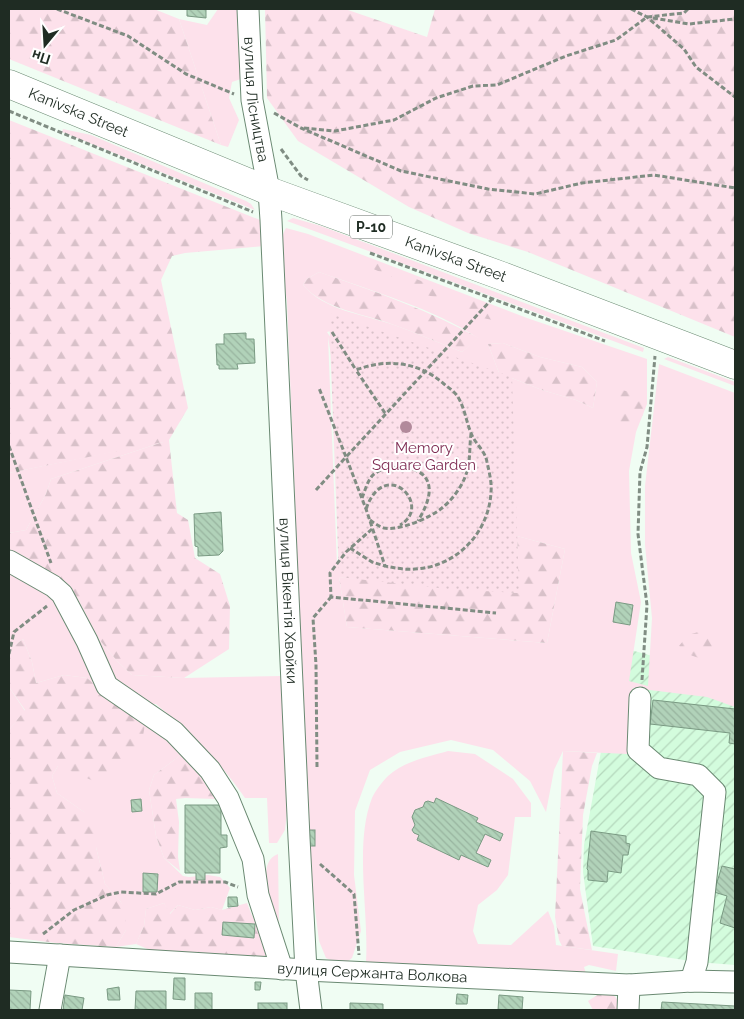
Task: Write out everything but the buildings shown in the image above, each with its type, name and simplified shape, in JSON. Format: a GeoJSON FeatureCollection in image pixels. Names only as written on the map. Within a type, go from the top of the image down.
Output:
{"type":"FeatureCollection","features":[{"type":"Feature","properties":{"kind":"main road","name":"Kanivska Street"},"geometry":{"type":"LineString","coordinates":[[9,84],[268,191],[494,273],[656,353],[735,366]]}},
{"type":"Feature","properties":{"kind":"street","name":"вулиця Лісництва"},"geometry":{"type":"LineString","coordinates":[[248,9],[252,100],[268,191]]}},
{"type":"Feature","properties":{"kind":"street","name":"вулиця Вікентія Хвойки"},"geometry":{"type":"LineString","coordinates":[[268,191],[292,704],[306,970],[311,1010]]}},
{"type":"Feature","properties":{"kind":"street"},"geometry":{"type":"LineString","coordinates":[[9,561],[53,586],[62,594],[87,641],[107,686],[174,732],[210,770],[228,798],[252,859],[258,895],[282,969]]}},
{"type":"Feature","properties":{"kind":"street"},"geometry":{"type":"LineString","coordinates":[[640,698],[638,750],[659,768],[698,775],[715,792],[697,962],[691,981]]}},
{"type":"Feature","properties":{"kind":"street","name":"вулиця Сержанта Волкова"},"geometry":{"type":"LineString","coordinates":[[14,952],[359,973],[629,984],[691,981],[735,982]]}},
{"type":"Feature","properties":{"kind":"street"},"geometry":{"type":"LineString","coordinates":[[50,1010],[60,955]]}},
{"type":"Feature","properties":{"kind":"street"},"geometry":{"type":"LineString","coordinates":[[628,1010],[629,984]]}},
{"type":"Feature","properties":{"kind":"path"},"geometry":{"type":"LineString","coordinates":[[57,9],[128,36],[186,74],[252,100],[301,128],[401,171],[488,189],[535,194],[582,182],[654,175],[735,188]]}},
{"type":"Feature","properties":{"kind":"path"},"geometry":{"type":"LineString","coordinates":[[631,9],[647,17],[684,49],[696,67],[735,97]]}},
{"type":"Feature","properties":{"kind":"path"},"geometry":{"type":"LineString","coordinates":[[301,128],[335,131],[394,120],[436,98],[473,86],[497,85],[566,56],[616,40],[647,17],[684,13],[688,9]]}},
{"type":"Feature","properties":{"kind":"path"},"geometry":{"type":"LineString","coordinates":[[647,17],[689,24],[735,18]]}},
{"type":"Feature","properties":{"kind":"path"},"geometry":{"type":"LineString","coordinates":[[9,111],[27,120],[238,204],[270,220]]}},
{"type":"Feature","properties":{"kind":"path"},"geometry":{"type":"LineString","coordinates":[[280,148],[301,176],[312,184]]}},
{"type":"Feature","properties":{"kind":"path"},"geometry":{"type":"LineString","coordinates":[[362,250],[607,342]]}},
{"type":"Feature","properties":{"kind":"path"},"geometry":{"type":"LineString","coordinates":[[316,490],[385,413],[492,300]]}},
{"type":"Feature","properties":{"kind":"path"},"geometry":{"type":"LineString","coordinates":[[332,332],[385,413]]}},
{"type":"Feature","properties":{"kind":"path"},"geometry":{"type":"LineString","coordinates":[[640,698],[648,605],[638,534],[640,472],[647,447],[656,353]]}},
{"type":"Feature","properties":{"kind":"path"},"geometry":{"type":"LineString","coordinates":[[356,370],[372,364],[385,362],[425,370],[438,378],[457,395],[467,416],[471,434],[469,463],[463,482],[442,508],[417,521],[397,527],[384,528],[369,520]]}},
{"type":"Feature","properties":{"kind":"path"},"geometry":{"type":"LineString","coordinates":[[319,388],[362,498],[385,566]]}},
{"type":"Feature","properties":{"kind":"path"},"geometry":{"type":"LineString","coordinates":[[350,548],[372,562],[404,570],[418,569],[446,561],[468,546],[485,522],[492,491],[484,452],[471,434]]}},
{"type":"Feature","properties":{"kind":"path"},"geometry":{"type":"LineString","coordinates":[[9,446],[62,594],[14,632],[9,654]]}},
{"type":"Feature","properties":{"kind":"path"},"geometry":{"type":"LineString","coordinates":[[362,498],[371,478],[382,470],[389,467],[398,467],[418,472],[425,477],[429,486],[428,502],[417,521]]}},
{"type":"Feature","properties":{"kind":"path"},"geometry":{"type":"LineString","coordinates":[[366,509],[370,497],[375,491],[390,485],[403,490],[408,494],[411,504],[410,514],[405,522],[397,527]]}},
{"type":"Feature","properties":{"kind":"path"},"geometry":{"type":"LineString","coordinates":[[317,773],[316,665],[313,618],[331,597],[330,573],[350,548],[372,529]]}},
{"type":"Feature","properties":{"kind":"path"},"geometry":{"type":"LineString","coordinates":[[331,597],[496,613]]}},
{"type":"Feature","properties":{"kind":"path"},"geometry":{"type":"LineString","coordinates":[[317,862],[354,894],[359,973]]}},
{"type":"Feature","properties":{"kind":"path"},"geometry":{"type":"LineString","coordinates":[[14,952],[74,910],[107,895],[121,892],[156,894],[180,882],[225,882],[258,895]]}},
{"type":"Feature","properties":{"kind":"shaded area"},"geometry":{"type":"Polygon","coordinates":[[[620,647],[735,679],[735,965],[697,962],[593,946],[583,872],[584,845],[620,647]]]}},
{"type":"Feature","properties":{"kind":"green space"},"geometry":{"type":"Polygon","coordinates":[[[9,9],[154,9],[179,19],[221,145],[9,59],[9,9]]]}},
{"type":"Feature","properties":{"kind":"green space"},"geometry":{"type":"Polygon","coordinates":[[[218,9],[240,9],[244,78],[232,82],[229,98],[239,120],[228,147],[221,145],[179,19],[207,25],[218,9]]]}},
{"type":"Feature","properties":{"kind":"green space"},"geometry":{"type":"Polygon","coordinates":[[[265,9],[345,9],[427,37],[435,9],[735,9],[735,337],[528,252],[468,233],[409,207],[298,141],[267,98],[265,9]]]}},
{"type":"Feature","properties":{"kind":"green space"},"geometry":{"type":"Polygon","coordinates":[[[9,120],[260,220],[264,246],[185,253],[172,256],[161,280],[188,408],[169,440],[177,513],[188,520],[195,558],[220,574],[230,606],[229,649],[184,678],[132,675],[118,662],[93,632],[79,599],[9,566],[9,533],[26,530],[46,494],[51,479],[163,442],[9,473],[9,120]]]}},
{"type":"Feature","properties":{"kind":"green space"},"geometry":{"type":"Polygon","coordinates":[[[63,129],[91,135],[246,201],[255,210],[62,132],[63,129]]]}},
{"type":"Feature","properties":{"kind":"green space"},"geometry":{"type":"Polygon","coordinates":[[[293,218],[321,226],[644,348],[643,352],[287,221],[293,218]]]}},
{"type":"Feature","properties":{"kind":"green space"},"geometry":{"type":"Polygon","coordinates":[[[286,228],[308,234],[527,318],[647,359],[647,404],[636,432],[629,471],[631,553],[641,602],[629,681],[648,686],[652,618],[645,545],[645,486],[659,364],[735,393],[735,707],[707,697],[633,688],[627,754],[563,751],[554,770],[546,812],[530,781],[493,750],[451,740],[400,752],[370,770],[355,811],[354,875],[361,931],[352,958],[343,965],[326,958],[319,941],[309,861],[287,301],[282,274],[281,254],[283,235],[286,228]],[[319,272],[307,279],[303,285],[322,301],[345,311],[394,325],[462,352],[478,338],[442,318],[380,293],[319,272]],[[334,330],[327,332],[382,414],[347,452],[328,337],[337,565],[350,551],[369,564],[399,572],[417,572],[437,568],[455,559],[470,547],[482,531],[490,513],[493,494],[493,474],[487,454],[472,430],[467,410],[459,396],[443,378],[429,370],[445,354],[438,352],[423,368],[407,363],[390,361],[357,366],[334,330]],[[503,343],[488,344],[499,373],[542,390],[576,400],[593,408],[597,382],[582,367],[540,357],[503,343]],[[517,536],[519,593],[448,589],[339,577],[347,627],[547,643],[565,549],[517,536]]]}},
{"type":"Feature","properties":{"kind":"green space"},"geometry":{"type":"Polygon","coordinates":[[[364,259],[441,289],[439,298],[426,295],[402,281],[359,263],[364,259]]]}},
{"type":"Feature","properties":{"kind":"green space"},"geometry":{"type":"Polygon","coordinates":[[[319,272],[420,310],[479,338],[462,352],[403,328],[345,310],[322,300],[303,285],[307,279],[319,272]]]}},
{"type":"Feature","properties":{"kind":"green space"},"geometry":{"type":"Polygon","coordinates":[[[470,299],[478,300],[508,318],[503,322],[462,314],[470,299]]]}},
{"type":"Feature","properties":{"kind":"green space","name":"Memory Square Garden"},"geometry":{"type":"Polygon","coordinates":[[[329,313],[512,377],[519,593],[448,589],[339,577],[329,313]]]}},
{"type":"Feature","properties":{"kind":"green space"},"geometry":{"type":"Polygon","coordinates":[[[503,343],[540,357],[582,367],[597,382],[593,408],[576,400],[542,390],[499,373],[488,344],[503,343]]]}},
{"type":"Feature","properties":{"kind":"green space"},"geometry":{"type":"Polygon","coordinates":[[[668,357],[735,382],[735,386],[664,359],[668,357]]]}},
{"type":"Feature","properties":{"kind":"green space"},"geometry":{"type":"Polygon","coordinates":[[[618,389],[634,393],[644,401],[643,415],[632,429],[617,420],[618,389]]]}},
{"type":"Feature","properties":{"kind":"green space"},"geometry":{"type":"Polygon","coordinates":[[[169,440],[51,479],[46,494],[26,530],[9,533],[9,473],[169,440]]]}},
{"type":"Feature","properties":{"kind":"green space"},"geometry":{"type":"Polygon","coordinates":[[[517,536],[565,549],[547,643],[347,627],[339,577],[518,593],[517,536]]]}},
{"type":"Feature","properties":{"kind":"green space"},"geometry":{"type":"Polygon","coordinates":[[[9,566],[79,599],[93,632],[118,662],[132,675],[184,678],[281,676],[289,792],[285,830],[277,843],[269,843],[267,798],[245,798],[225,771],[204,748],[156,704],[118,705],[87,678],[64,675],[36,683],[32,662],[23,639],[9,650],[9,566]]]}},
{"type":"Feature","properties":{"kind":"green space"},"geometry":{"type":"Polygon","coordinates":[[[705,630],[716,642],[720,651],[705,660],[690,655],[679,646],[688,635],[705,630]]]}},
{"type":"Feature","properties":{"kind":"green space"},"geometry":{"type":"Polygon","coordinates":[[[23,639],[32,662],[36,683],[64,675],[87,678],[118,705],[145,724],[141,748],[96,782],[58,766],[52,776],[57,793],[84,812],[101,829],[96,847],[105,884],[121,902],[126,913],[126,930],[116,947],[56,943],[9,937],[9,730],[25,710],[9,687],[9,650],[23,639]]]}},
{"type":"Feature","properties":{"kind":"green space"},"geometry":{"type":"Polygon","coordinates":[[[9,687],[25,711],[9,730],[9,687]]]}},
{"type":"Feature","properties":{"kind":"green space"},"geometry":{"type":"Polygon","coordinates":[[[145,724],[164,734],[182,754],[154,775],[149,790],[156,836],[164,858],[183,876],[208,875],[220,877],[230,888],[222,910],[211,907],[195,910],[178,905],[169,914],[164,903],[146,909],[144,926],[136,944],[116,947],[126,930],[121,902],[105,884],[96,847],[84,812],[57,793],[52,776],[58,766],[145,724]]]}},
{"type":"Feature","properties":{"kind":"green space"},"geometry":{"type":"Polygon","coordinates":[[[448,751],[475,754],[513,779],[531,803],[531,817],[515,817],[508,875],[497,890],[478,905],[473,931],[478,944],[511,945],[548,911],[554,926],[556,945],[618,954],[616,971],[589,965],[584,967],[587,977],[468,973],[366,962],[363,857],[367,816],[372,798],[382,783],[394,771],[416,760],[448,751]]]}},
{"type":"Feature","properties":{"kind":"green space"},"geometry":{"type":"Polygon","coordinates":[[[563,751],[597,753],[592,766],[583,815],[580,889],[592,950],[562,946],[559,940],[555,917],[563,751]]]}},
{"type":"Feature","properties":{"kind":"green space"},"geometry":{"type":"Polygon","coordinates":[[[182,754],[200,769],[206,785],[216,799],[176,799],[179,822],[178,857],[180,871],[164,858],[156,836],[149,790],[154,775],[182,754]]]}},
{"type":"Feature","properties":{"kind":"green space"},"geometry":{"type":"Polygon","coordinates":[[[278,854],[279,929],[267,888],[266,877],[267,867],[271,859],[278,854]]]}},
{"type":"Feature","properties":{"kind":"green space"},"geometry":{"type":"Polygon","coordinates":[[[164,903],[170,914],[178,905],[195,910],[211,907],[222,910],[247,903],[274,961],[157,953],[136,944],[144,926],[146,909],[164,903]]]}},
{"type":"Feature","properties":{"kind":"green space"},"geometry":{"type":"Polygon","coordinates":[[[599,994],[613,994],[622,1006],[622,1010],[593,1010],[588,1001],[599,994]]]}}]}
